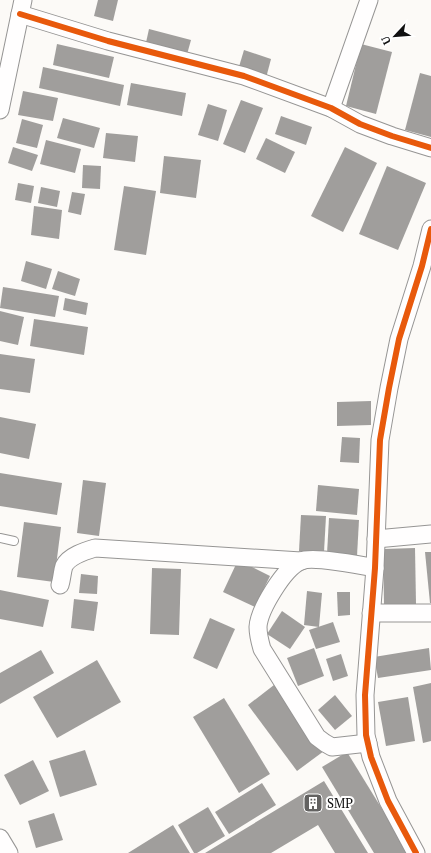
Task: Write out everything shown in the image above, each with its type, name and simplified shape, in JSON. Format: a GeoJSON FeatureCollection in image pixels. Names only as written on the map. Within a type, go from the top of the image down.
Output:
{"type":"FeatureCollection","features":[{"type":"Feature","properties":{"kind":"street"},"geometry":{"type":"LineString","coordinates":[[331,108],[369,0]]}},
{"type":"Feature","properties":{"kind":"street"},"geometry":{"type":"LineString","coordinates":[[0,110],[22,7],[108,41],[244,76],[331,108],[360,124],[431,148]]}},
{"type":"Feature","properties":{"kind":"street"},"geometry":{"type":"LineString","coordinates":[[416,853],[388,801],[371,757],[366,735],[365,695],[370,614],[375,568],[380,440],[388,388],[399,339],[422,266],[431,229]]}},
{"type":"Feature","properties":{"kind":"street"},"geometry":{"type":"LineString","coordinates":[[376,539],[431,534]]}},
{"type":"Feature","properties":{"kind":"street"},"geometry":{"type":"LineString","coordinates":[[60,585],[67,561],[82,552],[95,548],[301,561],[322,560],[375,568]]}},
{"type":"Feature","properties":{"kind":"street"},"geometry":{"type":"LineString","coordinates":[[301,561],[283,575],[261,617],[258,626],[262,649],[317,737],[332,747],[368,743]]}},
{"type":"Feature","properties":{"kind":"street"},"geometry":{"type":"LineString","coordinates":[[370,614],[431,613]]}},
{"type":"Feature","properties":{"kind":"street"},"geometry":{"type":"LineString","coordinates":[[0,838],[9,853]]}},
{"type":"Feature","properties":{"kind":"lane"},"geometry":{"type":"LineString","coordinates":[[0,538],[14,542]]}},
{"type":"Feature","properties":{"kind":"building"},"geometry":{"type":"Polygon","coordinates":[[[98,0],[118,0],[113,21],[94,16],[98,0]]]}},
{"type":"Feature","properties":{"kind":"building"},"geometry":{"type":"Polygon","coordinates":[[[149,29],[191,40],[186,58],[145,47],[149,29]]]}},
{"type":"Feature","properties":{"kind":"building"},"geometry":{"type":"Polygon","coordinates":[[[57,44],[114,57],[109,78],[53,65],[57,44]]]}},
{"type":"Feature","properties":{"kind":"building"},"geometry":{"type":"Polygon","coordinates":[[[361,44],[392,52],[376,114],[346,106],[361,44]]]}},
{"type":"Feature","properties":{"kind":"building"},"geometry":{"type":"Polygon","coordinates":[[[244,50],[271,59],[266,78],[238,70],[244,50]]]}},
{"type":"Feature","properties":{"kind":"building"},"geometry":{"type":"Polygon","coordinates":[[[43,67],[124,85],[120,106],[39,88],[43,67]]]}},
{"type":"Feature","properties":{"kind":"building"},"geometry":{"type":"Polygon","coordinates":[[[420,73],[431,76],[431,137],[405,130],[420,73]]]}},
{"type":"Feature","properties":{"kind":"building"},"geometry":{"type":"Polygon","coordinates":[[[131,83],[186,93],[182,116],[127,105],[131,83]]]}},
{"type":"Feature","properties":{"kind":"building"},"geometry":{"type":"Polygon","coordinates":[[[23,91],[58,98],[53,121],[18,115],[23,91]]]}},
{"type":"Feature","properties":{"kind":"building"},"geometry":{"type":"Polygon","coordinates":[[[241,100],[263,108],[245,153],[223,144],[241,100]]]}},
{"type":"Feature","properties":{"kind":"building"},"geometry":{"type":"Polygon","coordinates":[[[208,104],[227,110],[218,141],[198,135],[208,104]]]}},
{"type":"Feature","properties":{"kind":"building"},"geometry":{"type":"Polygon","coordinates":[[[281,116],[312,127],[306,145],[275,134],[281,116]]]}},
{"type":"Feature","properties":{"kind":"building"},"geometry":{"type":"Polygon","coordinates":[[[63,118],[100,128],[94,148],[57,138],[63,118]]]}},
{"type":"Feature","properties":{"kind":"building"},"geometry":{"type":"Polygon","coordinates":[[[22,119],[43,125],[37,148],[16,143],[22,119]]]}},
{"type":"Feature","properties":{"kind":"building"},"geometry":{"type":"Polygon","coordinates":[[[106,133],[138,136],[135,162],[103,158],[106,133]]]}},
{"type":"Feature","properties":{"kind":"building"},"geometry":{"type":"Polygon","coordinates":[[[266,138],[295,152],[285,173],[256,159],[266,138]]]}},
{"type":"Feature","properties":{"kind":"building"},"geometry":{"type":"Polygon","coordinates":[[[46,140],[81,149],[75,173],[40,164],[46,140]]]}},
{"type":"Feature","properties":{"kind":"building"},"geometry":{"type":"Polygon","coordinates":[[[13,147],[38,155],[32,171],[8,163],[13,147]]]}},
{"type":"Feature","properties":{"kind":"building"},"geometry":{"type":"Polygon","coordinates":[[[345,147],[377,163],[343,232],[311,216],[345,147]]]}},
{"type":"Feature","properties":{"kind":"building"},"geometry":{"type":"Polygon","coordinates":[[[164,156],[201,160],[196,198],[160,193],[164,156]]]}},
{"type":"Feature","properties":{"kind":"building"},"geometry":{"type":"Polygon","coordinates":[[[83,165],[101,166],[100,189],[82,188],[83,165]]]}},
{"type":"Feature","properties":{"kind":"building"},"geometry":{"type":"Polygon","coordinates":[[[387,166],[426,183],[398,250],[359,234],[387,166]]]}},
{"type":"Feature","properties":{"kind":"building"},"geometry":{"type":"Polygon","coordinates":[[[18,183],[34,186],[31,203],[15,200],[18,183]]]}},
{"type":"Feature","properties":{"kind":"building"},"geometry":{"type":"Polygon","coordinates":[[[124,186],[156,191],[146,255],[114,250],[124,186]]]}},
{"type":"Feature","properties":{"kind":"building"},"geometry":{"type":"Polygon","coordinates":[[[41,187],[60,191],[57,207],[38,203],[41,187]]]}},
{"type":"Feature","properties":{"kind":"building"},"geometry":{"type":"Polygon","coordinates":[[[72,192],[85,194],[81,215],[68,212],[72,192]]]}},
{"type":"Feature","properties":{"kind":"building"},"geometry":{"type":"Polygon","coordinates":[[[34,206],[62,210],[59,239],[31,235],[34,206]]]}},
{"type":"Feature","properties":{"kind":"building"},"geometry":{"type":"Polygon","coordinates":[[[26,261],[52,269],[46,289],[21,281],[26,261]]]}},
{"type":"Feature","properties":{"kind":"building"},"geometry":{"type":"Polygon","coordinates":[[[58,271],[80,279],[75,296],[52,289],[58,271]]]}},
{"type":"Feature","properties":{"kind":"building"},"geometry":{"type":"Polygon","coordinates":[[[3,287],[59,296],[55,317],[0,308],[3,287]]]}},
{"type":"Feature","properties":{"kind":"building"},"geometry":{"type":"Polygon","coordinates":[[[65,298],[88,303],[86,315],[63,310],[65,298]]]}},
{"type":"Feature","properties":{"kind":"building"},"geometry":{"type":"Polygon","coordinates":[[[0,311],[24,317],[18,345],[0,341],[0,311]]]}},
{"type":"Feature","properties":{"kind":"building"},"geometry":{"type":"Polygon","coordinates":[[[34,319],[88,327],[84,355],[30,346],[34,319]]]}},
{"type":"Feature","properties":{"kind":"building"},"geometry":{"type":"Polygon","coordinates":[[[0,354],[35,359],[30,393],[0,389],[0,354]]]}},
{"type":"Feature","properties":{"kind":"building"},"geometry":{"type":"Polygon","coordinates":[[[371,401],[371,425],[337,426],[337,402],[371,401]]]}},
{"type":"Feature","properties":{"kind":"building"},"geometry":{"type":"Polygon","coordinates":[[[0,417],[36,424],[29,459],[0,453],[0,417]]]}},
{"type":"Feature","properties":{"kind":"building"},"geometry":{"type":"Polygon","coordinates":[[[342,437],[360,438],[359,463],[340,462],[342,437]]]}},
{"type":"Feature","properties":{"kind":"building"},"geometry":{"type":"Polygon","coordinates":[[[0,473],[62,483],[57,515],[0,506],[0,473]]]}},
{"type":"Feature","properties":{"kind":"building"},"geometry":{"type":"Polygon","coordinates":[[[83,480],[106,483],[99,536],[77,533],[83,480]]]}},
{"type":"Feature","properties":{"kind":"building"},"geometry":{"type":"Polygon","coordinates":[[[318,485],[359,489],[357,515],[316,511],[318,485]]]}},
{"type":"Feature","properties":{"kind":"building"},"geometry":{"type":"Polygon","coordinates":[[[301,515],[326,516],[324,552],[299,551],[301,515]]]}},
{"type":"Feature","properties":{"kind":"building"},"geometry":{"type":"Polygon","coordinates":[[[329,518],[359,520],[357,556],[327,554],[329,518]]]}},
{"type":"Feature","properties":{"kind":"building"},"geometry":{"type":"Polygon","coordinates":[[[24,522],[61,527],[54,582],[17,577],[24,522]]]}},
{"type":"Feature","properties":{"kind":"building"},"geometry":{"type":"Polygon","coordinates":[[[415,548],[416,604],[384,604],[383,549],[415,548]]]}},
{"type":"Feature","properties":{"kind":"building"},"geometry":{"type":"Polygon","coordinates":[[[425,552],[431,552],[431,603],[430,603],[425,552]]]}},
{"type":"Feature","properties":{"kind":"building"},"geometry":{"type":"Polygon","coordinates":[[[238,560],[270,576],[255,607],[223,592],[238,560]]]}},
{"type":"Feature","properties":{"kind":"building"},"geometry":{"type":"Polygon","coordinates":[[[152,568],[181,569],[179,635],[150,634],[152,568]]]}},
{"type":"Feature","properties":{"kind":"building"},"geometry":{"type":"Polygon","coordinates":[[[81,574],[98,576],[97,594],[79,593],[81,574]]]}},
{"type":"Feature","properties":{"kind":"building"},"geometry":{"type":"Polygon","coordinates":[[[0,590],[49,600],[43,627],[0,619],[0,590]]]}},
{"type":"Feature","properties":{"kind":"building"},"geometry":{"type":"Polygon","coordinates":[[[307,591],[322,593],[319,627],[304,625],[307,591]]]}},
{"type":"Feature","properties":{"kind":"building"},"geometry":{"type":"Polygon","coordinates":[[[337,592],[350,592],[350,615],[338,616],[337,592]]]}},
{"type":"Feature","properties":{"kind":"building"},"geometry":{"type":"Polygon","coordinates":[[[74,599],[98,602],[94,631],[71,628],[74,599]]]}},
{"type":"Feature","properties":{"kind":"building"},"geometry":{"type":"Polygon","coordinates":[[[282,611],[305,627],[290,649],[267,634],[282,611]]]}},
{"type":"Feature","properties":{"kind":"building"},"geometry":{"type":"Polygon","coordinates":[[[210,618],[235,629],[217,669],[193,658],[210,618]]]}},
{"type":"Feature","properties":{"kind":"building"},"geometry":{"type":"Polygon","coordinates":[[[333,622],[340,642],[316,649],[309,630],[333,622]]]}},
{"type":"Feature","properties":{"kind":"building"},"geometry":{"type":"Polygon","coordinates":[[[314,648],[324,676],[298,686],[287,658],[314,648]]]}},
{"type":"Feature","properties":{"kind":"building"},"geometry":{"type":"Polygon","coordinates":[[[429,648],[431,670],[378,678],[374,657],[429,648]]]}},
{"type":"Feature","properties":{"kind":"building"},"geometry":{"type":"Polygon","coordinates":[[[41,650],[54,673],[0,704],[0,673],[41,650]]]}},
{"type":"Feature","properties":{"kind":"building"},"geometry":{"type":"Polygon","coordinates":[[[341,654],[348,676],[333,681],[326,659],[341,654]]]}},
{"type":"Feature","properties":{"kind":"building"},"geometry":{"type":"Polygon","coordinates":[[[97,660],[121,702],[57,738],[33,697],[97,660]]]}},
{"type":"Feature","properties":{"kind":"building"},"geometry":{"type":"Polygon","coordinates":[[[431,683],[431,741],[423,743],[413,687],[431,683]]]}},
{"type":"Feature","properties":{"kind":"building"},"geometry":{"type":"Polygon","coordinates":[[[274,685],[324,751],[297,771],[248,705],[274,685]]]}},
{"type":"Feature","properties":{"kind":"building"},"geometry":{"type":"Polygon","coordinates":[[[335,695],[352,716],[335,730],[318,710],[335,695]]]}},
{"type":"Feature","properties":{"kind":"building"},"geometry":{"type":"Polygon","coordinates":[[[408,697],[415,741],[386,746],[378,702],[408,697]]]}},
{"type":"Feature","properties":{"kind":"building"},"geometry":{"type":"Polygon","coordinates":[[[224,698],[270,774],[239,793],[193,717],[224,698]]]}},
{"type":"Feature","properties":{"kind":"building"},"geometry":{"type":"Polygon","coordinates":[[[85,750],[97,785],[60,797],[49,761],[85,750]]]}},
{"type":"Feature","properties":{"kind":"building"},"geometry":{"type":"Polygon","coordinates":[[[347,752],[409,853],[374,853],[322,767],[347,752]]]}},
{"type":"Feature","properties":{"kind":"building"},"geometry":{"type":"Polygon","coordinates":[[[33,760],[49,791],[20,805],[4,775],[33,760]]]}},
{"type":"Feature","properties":{"kind":"building","name":"SMP"},"geometry":{"type":"Polygon","coordinates":[[[324,781],[368,853],[335,853],[318,825],[271,853],[205,853],[324,781]]]}},
{"type":"Feature","properties":{"kind":"building"},"geometry":{"type":"Polygon","coordinates":[[[262,783],[276,805],[229,834],[215,812],[262,783]]]}},
{"type":"Feature","properties":{"kind":"building"},"geometry":{"type":"Polygon","coordinates":[[[208,807],[225,836],[197,853],[194,853],[178,825],[208,807]]]}},
{"type":"Feature","properties":{"kind":"building"},"geometry":{"type":"Polygon","coordinates":[[[54,813],[63,840],[36,848],[28,821],[54,813]]]}},
{"type":"Feature","properties":{"kind":"building"},"geometry":{"type":"Polygon","coordinates":[[[173,825],[190,853],[128,853],[173,825]]]}},
{"type":"Feature","properties":{"kind":"cycle path"},"geometry":{"type":"LineString","coordinates":[[20,14],[108,41],[244,76],[331,108],[360,124],[431,148]]}},
{"type":"Feature","properties":{"kind":"cycle path"},"geometry":{"type":"LineString","coordinates":[[416,853],[388,801],[371,757],[366,735],[365,695],[375,568],[380,440],[399,339],[422,266],[431,229]]}},
{"type":"Feature","properties":{"kind":"place","name":"SMP"},"geometry":{"type":"Point","coordinates":[313,803]}}]}
